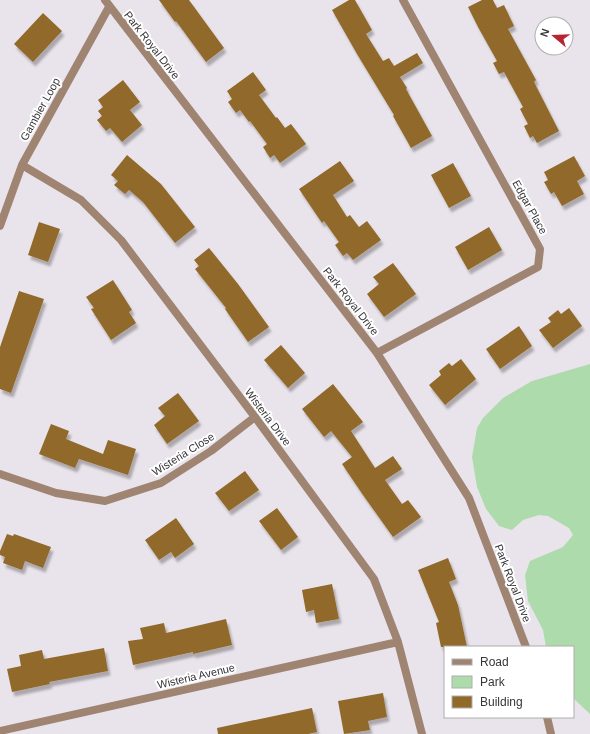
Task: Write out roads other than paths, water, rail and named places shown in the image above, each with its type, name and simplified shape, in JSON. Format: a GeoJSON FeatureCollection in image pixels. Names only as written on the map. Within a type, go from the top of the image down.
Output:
{"type":"FeatureCollection","features":[{"type":"Feature","properties":{"kind":"street","name":"Edgar Place"},"geometry":{"type":"LineString","coordinates":[[377,353],[538,267],[540,249],[403,0]]}},
{"type":"Feature","properties":{"kind":"street","name":"Park Royal Drive"},"geometry":{"type":"LineString","coordinates":[[107,3],[377,353],[469,498],[526,646]]}},
{"type":"Feature","properties":{"kind":"street","name":"Gambier Loop"},"geometry":{"type":"LineString","coordinates":[[0,226],[22,165],[107,3]]}},
{"type":"Feature","properties":{"kind":"street","name":"Wisteria Drive"},"geometry":{"type":"LineString","coordinates":[[22,165],[81,200],[121,240],[255,417],[374,579],[398,642],[422,734]]}},
{"type":"Feature","properties":{"kind":"street","name":"Wisteria Close"},"geometry":{"type":"LineString","coordinates":[[0,474],[56,493],[105,501],[161,483],[211,451],[255,417]]}},
{"type":"Feature","properties":{"kind":"street","name":"Wisteria Avenue"},"geometry":{"type":"LineString","coordinates":[[0,731],[398,642]]}},
{"type":"Feature","properties":{"kind":"street"},"geometry":{"type":"LineString","coordinates":[[547,718],[551,734]]}}]}
